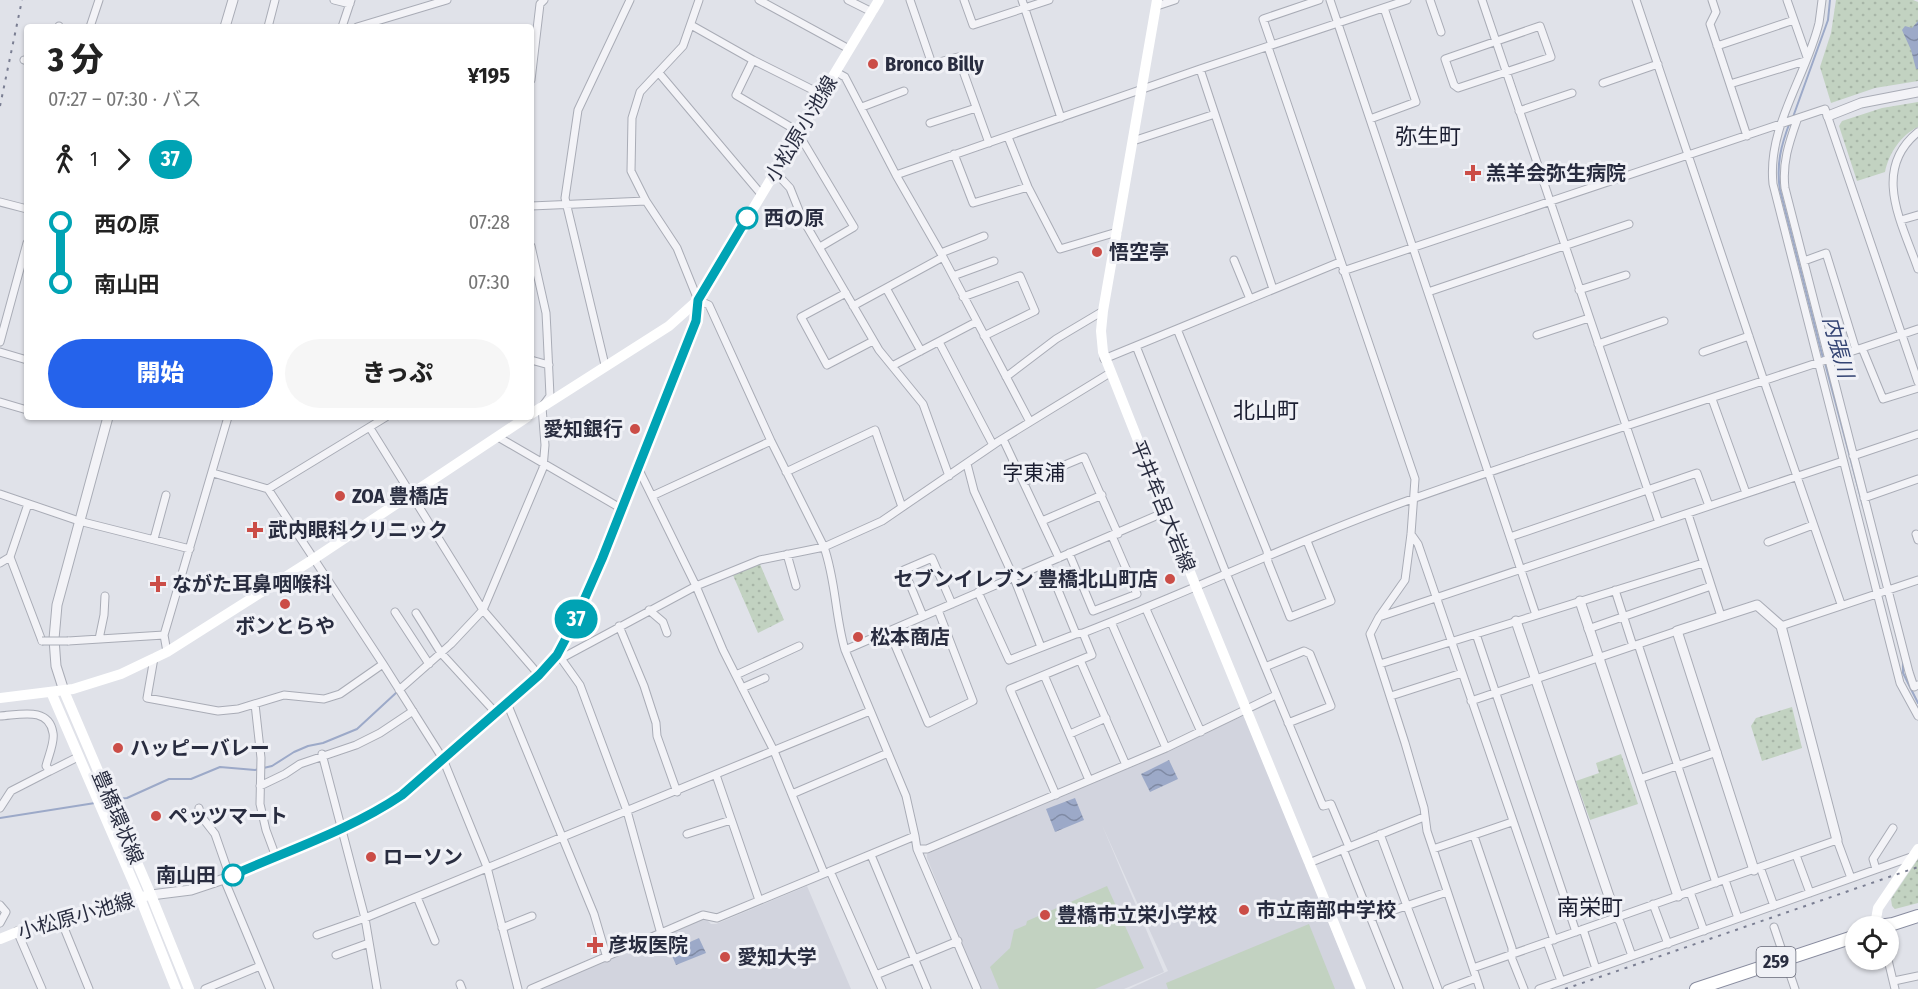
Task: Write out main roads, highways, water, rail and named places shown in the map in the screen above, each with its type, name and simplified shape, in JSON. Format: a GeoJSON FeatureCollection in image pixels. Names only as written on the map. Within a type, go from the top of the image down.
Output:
{"type":"FeatureCollection","features":[{"type":"Feature","properties":{"kind":"highway"},"geometry":{"type":"LineString","coordinates":[[1899,922],[1918,916]]}},
{"type":"Feature","properties":{"kind":"highway","name":"259"},"geometry":{"type":"LineString","coordinates":[[1696,989],[1845,940]]}},
{"type":"Feature","properties":{"kind":"main road","name":"小松原小池線"},"geometry":{"type":"LineString","coordinates":[[534,412],[669,326],[698,300],[879,0]]}},
{"type":"Feature","properties":{"kind":"main road","name":"平井牟呂大岩線"},"geometry":{"type":"LineString","coordinates":[[1157,3],[1103,311],[1101,343],[1104,359],[1361,989]]}},
{"type":"Feature","properties":{"kind":"main road"},"geometry":{"type":"LineString","coordinates":[[0,698],[64,691],[121,674],[167,652],[522,420]]}},
{"type":"Feature","properties":{"kind":"main road","name":"豊橋環状線"},"geometry":{"type":"LineString","coordinates":[[64,691],[152,895],[189,989]]}},
{"type":"Feature","properties":{"kind":"main road","name":"豊橋環状線"},"geometry":{"type":"LineString","coordinates":[[51,692],[140,898],[176,989]]}},
{"type":"Feature","properties":{"kind":"main road"},"geometry":{"type":"LineString","coordinates":[[1876,916],[1878,908],[1915,853]]}},
{"type":"Feature","properties":{"kind":"main road","name":"小松原小池線"},"geometry":{"type":"LineString","coordinates":[[0,939],[17,931],[60,918],[152,895]]}},
{"type":"Feature","properties":{"kind":"water"},"geometry":{"type":"Polygon","coordinates":[[[1918,21],[1918,69],[1916,69],[1902,30],[1905,26],[1912,28],[1918,21]]]}},
{"type":"Feature","properties":{"kind":"water"},"geometry":{"type":"Polygon","coordinates":[[[1169,760],[1178,779],[1150,792],[1141,774],[1169,760]]]}},
{"type":"Feature","properties":{"kind":"water"},"geometry":{"type":"Polygon","coordinates":[[[1075,798],[1084,820],[1055,832],[1046,809],[1075,798]]]}},
{"type":"Feature","properties":{"kind":"water"},"geometry":{"type":"Polygon","coordinates":[[[699,938],[706,953],[676,965],[670,951],[699,938]]]}},
{"type":"Feature","properties":{"kind":"waterway","name":"内張川"},"geometry":{"type":"LineString","coordinates":[[1793,117],[1828,20],[1830,0]]}},
{"type":"Feature","properties":{"kind":"waterway","name":"内張川"},"geometry":{"type":"LineString","coordinates":[[1790,122],[1780,155],[1780,190],[1823,358]]}},
{"type":"Feature","properties":{"kind":"waterway","name":"内張川"},"geometry":{"type":"LineString","coordinates":[[1825,363],[1863,506]]}},
{"type":"Feature","properties":{"kind":"waterway","name":"内張川"},"geometry":{"type":"LineString","coordinates":[[1903,662],[1903,673],[1918,703]]}},
{"type":"Feature","properties":{"kind":"waterway"},"geometry":{"type":"LineString","coordinates":[[115,799],[127,798],[169,779],[191,779],[220,767],[255,770],[272,766],[294,752],[357,729],[397,692]]}},
{"type":"Feature","properties":{"kind":"waterway"},"geometry":{"type":"LineString","coordinates":[[0,818],[95,803]]}},
{"type":"Feature","properties":{"kind":"railway"},"geometry":{"type":"LineString","coordinates":[[0,106],[22,0]]}},
{"type":"Feature","properties":{"kind":"railway"},"geometry":{"type":"LineString","coordinates":[[1565,989],[1918,867]]}},
{"type":"Feature","properties":{"kind":"place","name":"Bronco Billy"},"geometry":{"type":"Point","coordinates":[873,64]}},
{"type":"Feature","properties":{"kind":"place","name":"羔羊会弥生病院"},"geometry":{"type":"Point","coordinates":[1473,173]}},
{"type":"Feature","properties":{"kind":"place","name":"西の原"},"geometry":{"type":"Point","coordinates":[747,218]}},
{"type":"Feature","properties":{"kind":"place","name":"悟空亭"},"geometry":{"type":"Point","coordinates":[1097,252]}},
{"type":"Feature","properties":{"kind":"place","name":"愛知銀行"},"geometry":{"type":"Point","coordinates":[635,429]}},
{"type":"Feature","properties":{"kind":"place","name":"ZOA 豊橋店"},"geometry":{"type":"Point","coordinates":[340,496]}},
{"type":"Feature","properties":{"kind":"place","name":"武内眼科クリニック"},"geometry":{"type":"Point","coordinates":[255,530]}},
{"type":"Feature","properties":{"kind":"place","name":"セブンイレブン 豊橋北山町店"},"geometry":{"type":"Point","coordinates":[1170,579]}},
{"type":"Feature","properties":{"kind":"place","name":"ながた耳鼻咽喉科"},"geometry":{"type":"Point","coordinates":[158,584]}},
{"type":"Feature","properties":{"kind":"place","name":"ボンとらや"},"geometry":{"type":"Point","coordinates":[285,604]}},
{"type":"Feature","properties":{"kind":"place","name":"松本商店"},"geometry":{"type":"Point","coordinates":[858,637]}},
{"type":"Feature","properties":{"kind":"place","name":"ハッピーバレー"},"geometry":{"type":"Point","coordinates":[118,748]}},
{"type":"Feature","properties":{"kind":"place","name":"ペッツマート"},"geometry":{"type":"Point","coordinates":[156,816]}},
{"type":"Feature","properties":{"kind":"place","name":"ローソン"},"geometry":{"type":"Point","coordinates":[371,857]}},
{"type":"Feature","properties":{"kind":"place","name":"南山田"},"geometry":{"type":"Point","coordinates":[233,875]}},
{"type":"Feature","properties":{"kind":"place","name":"市立南部中学校"},"geometry":{"type":"Point","coordinates":[1244,910]}},
{"type":"Feature","properties":{"kind":"place","name":"豊橋市立栄小学校"},"geometry":{"type":"Point","coordinates":[1045,915]}},
{"type":"Feature","properties":{"kind":"place","name":"彦坂医院"},"geometry":{"type":"Point","coordinates":[595,945]}},
{"type":"Feature","properties":{"kind":"place","name":"愛知大学"},"geometry":{"type":"Point","coordinates":[725,957]}},
{"type":"Feature","properties":{"kind":"district","name":"弥生町"},"geometry":{"type":"Point","coordinates":[1428,136]}},
{"type":"Feature","properties":{"kind":"district","name":"北山町"},"geometry":{"type":"Point","coordinates":[1266,410]}},
{"type":"Feature","properties":{"kind":"district","name":"字東浦"},"geometry":{"type":"Point","coordinates":[1034,473]}},
{"type":"Feature","properties":{"kind":"district","name":"南栄町"},"geometry":{"type":"Point","coordinates":[1590,907]}}]}
